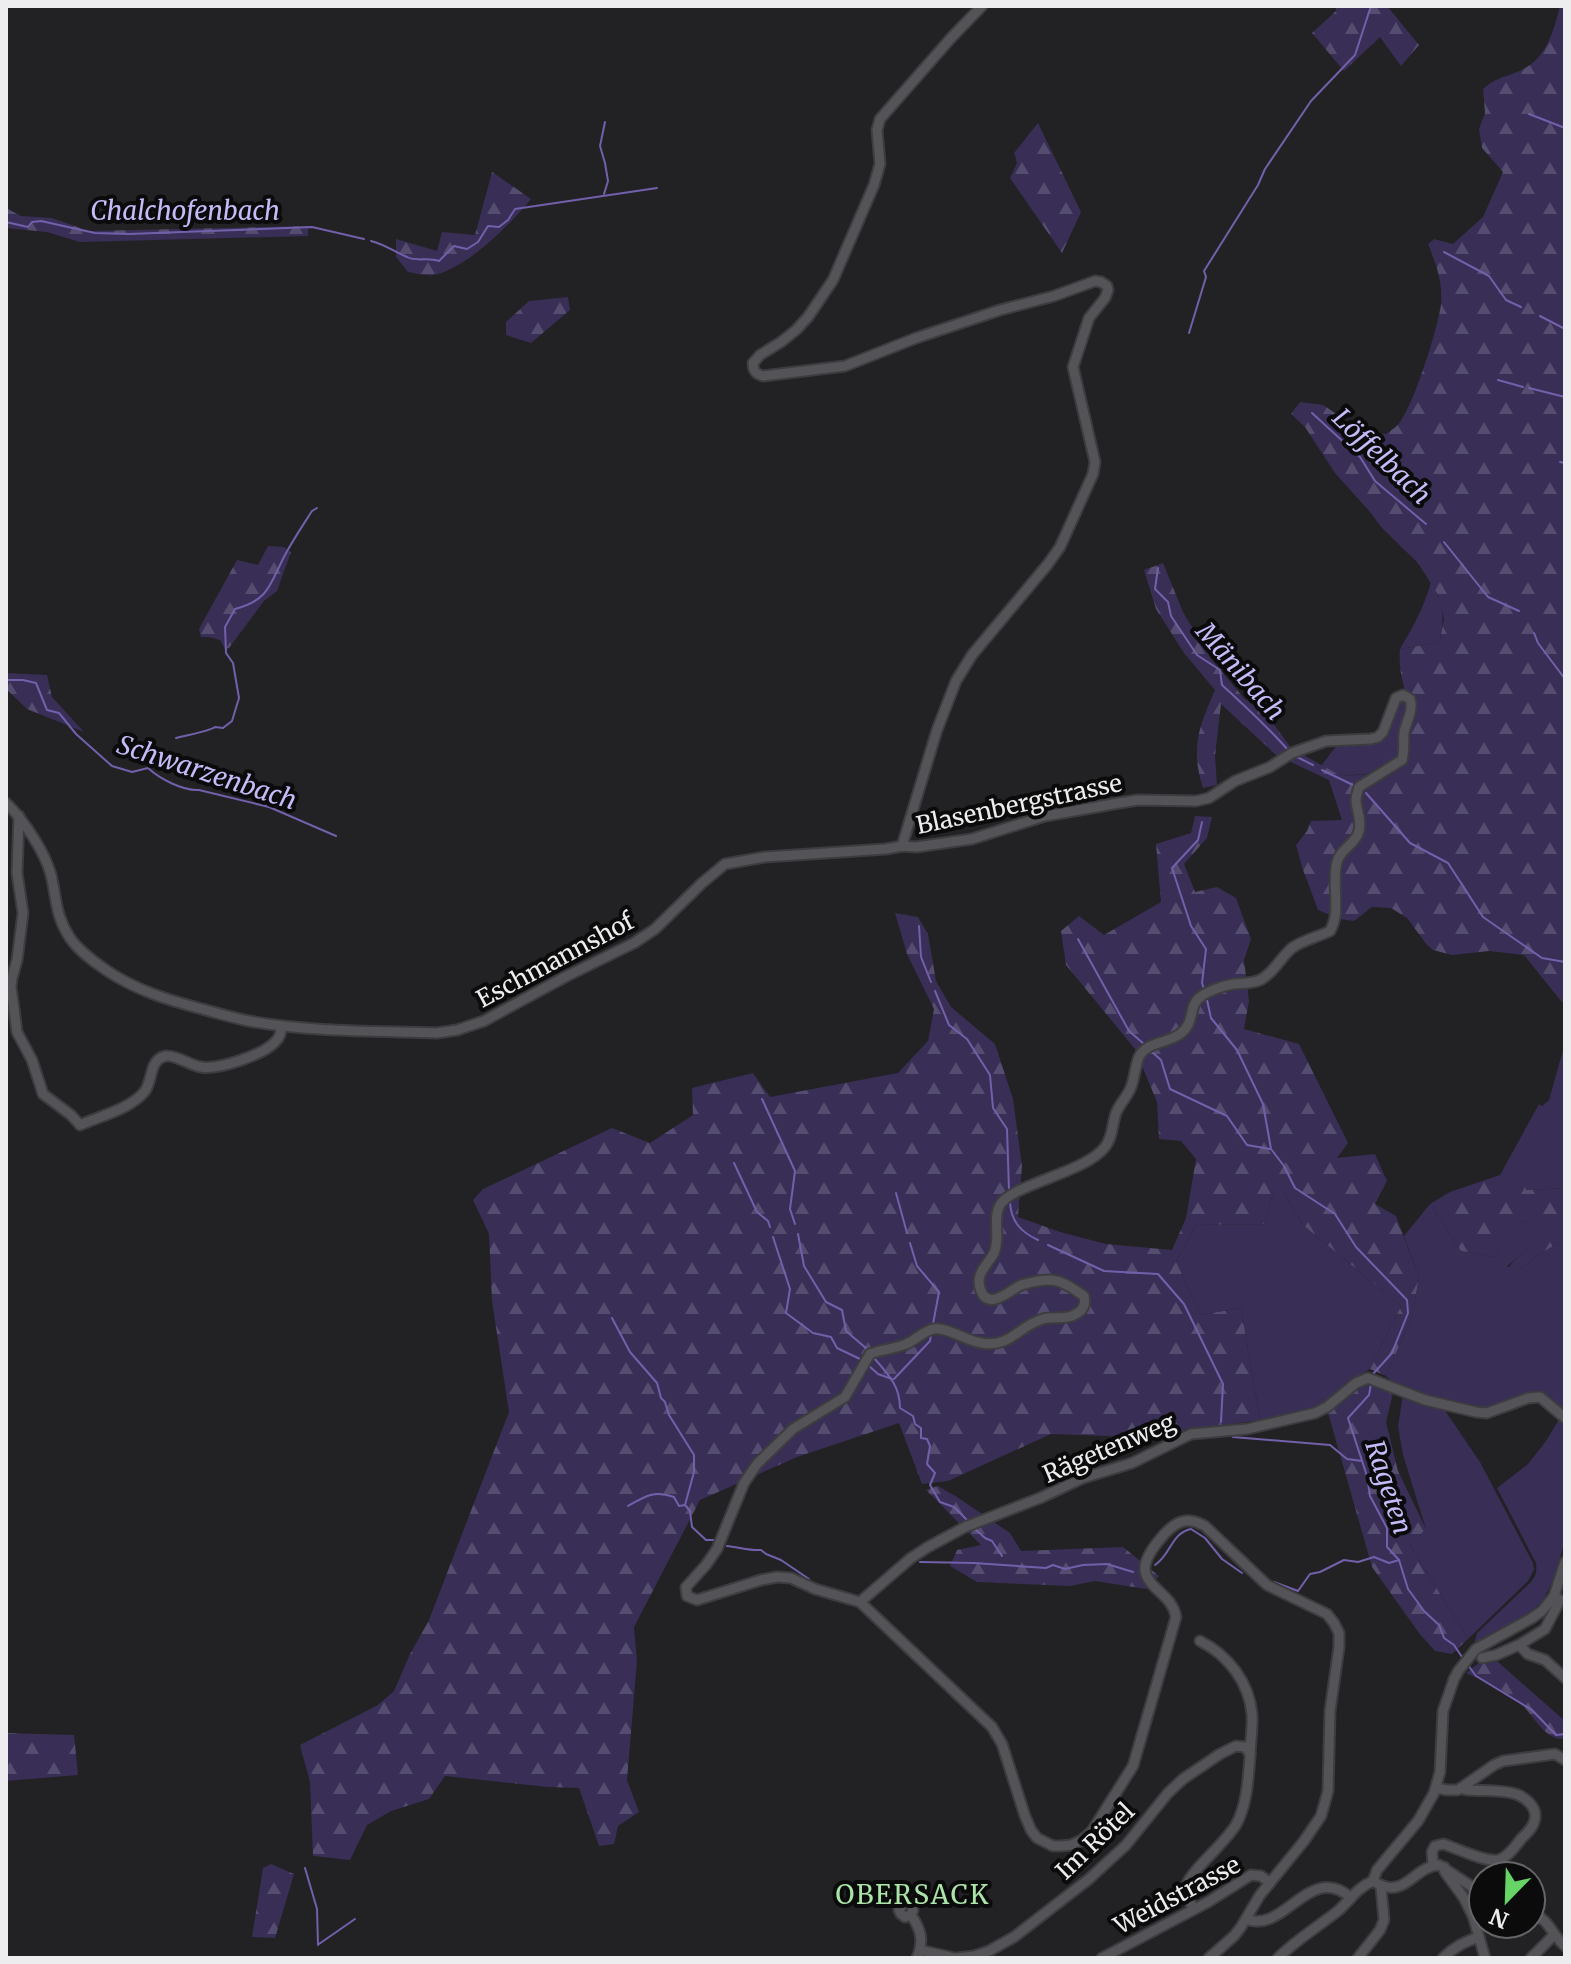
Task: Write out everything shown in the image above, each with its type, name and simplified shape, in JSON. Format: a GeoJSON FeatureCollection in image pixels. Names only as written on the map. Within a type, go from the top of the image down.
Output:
{"type":"FeatureCollection","features":[{"type":"Feature","properties":{"kind":"street","name":"Blasenbergstrasse"},"geometry":{"type":"LineString","coordinates":[[982,6],[880,119],[877,130],[880,164],[874,185],[833,280],[796,330],[753,363],[753,369],[763,376],[845,366],[1000,310],[1095,281],[1107,286],[1105,298],[1089,318],[1073,367],[1095,462],[1093,474],[1060,547],[972,655],[956,681],[937,730],[902,846],[972,839],[1045,816],[1138,800],[1196,801],[1209,798],[1235,781],[1270,767],[1292,753],[1326,741],[1378,737],[1383,732],[1396,698],[1403,695],[1410,699],[1412,706],[1404,733],[1404,753],[1395,767],[1359,787],[1356,801],[1360,828],[1357,837],[1341,853],[1337,862],[1334,885],[1336,914],[1330,931],[1289,950],[1260,980],[1229,985],[1201,996],[1194,1003],[1192,1019],[1185,1029],[1177,1036],[1151,1046],[1139,1058],[1131,1089],[1116,1112],[1105,1147],[1063,1173],[1023,1189],[1001,1203],[994,1253],[979,1278],[985,1298],[1000,1299],[1018,1286],[1053,1280],[1084,1296],[1084,1308],[1075,1315],[1046,1318],[1031,1324],[1003,1343],[980,1343],[940,1329],[931,1330],[910,1343],[870,1354],[845,1397],[793,1429],[757,1464],[744,1483],[717,1549],[688,1583],[685,1591],[687,1596],[697,1600],[777,1577],[791,1578],[860,1602],[992,1727],[1002,1744],[1015,1789],[1037,1838],[1053,1846],[1071,1845],[1092,1831],[1133,1766],[1176,1617],[1174,1607],[1153,1585],[1145,1569],[1152,1549],[1174,1525],[1195,1521],[1205,1526],[1267,1585],[1327,1614],[1339,1633],[1330,1711],[1325,1805],[1313,1828],[1270,1883]]}},
{"type":"Feature","properties":{"kind":"street","name":"Eschmannshof"},"geometry":{"type":"LineString","coordinates":[[6,803],[19,816],[45,860],[61,922],[88,958],[145,992],[247,1021],[282,1026],[437,1033],[457,1030],[484,1021],[634,943],[655,929],[725,864],[765,857],[902,846]]}},
{"type":"Feature","properties":{"kind":"street"},"geometry":{"type":"LineString","coordinates":[[19,816],[17,873],[23,913],[11,987],[17,1032],[32,1060],[43,1094],[80,1125],[137,1099],[149,1084],[156,1061],[161,1057],[173,1057],[204,1068],[219,1067],[268,1048],[276,1042],[282,1026]]}},
{"type":"Feature","properties":{"kind":"street","name":"Rägetenweg"},"geometry":{"type":"LineString","coordinates":[[860,1602],[911,1558],[976,1522],[1083,1478],[1132,1463],[1191,1434],[1247,1429],[1305,1417],[1327,1407],[1356,1383],[1372,1380],[1425,1400],[1487,1413],[1528,1398],[1540,1397],[1565,1418]]}},
{"type":"Feature","properties":{"kind":"street"},"geometry":{"type":"LineString","coordinates":[[1479,1653],[1496,1655],[1545,1629],[1559,1596],[1565,1562]]}},
{"type":"Feature","properties":{"kind":"street"},"geometry":{"type":"LineString","coordinates":[[1358,1958],[1384,1920],[1377,1870],[1420,1818],[1436,1788],[1440,1772],[1443,1711],[1454,1679],[1464,1663],[1532,1618],[1559,1596]]}},
{"type":"Feature","properties":{"kind":"street"},"geometry":{"type":"LineString","coordinates":[[1194,1909],[1186,1894],[1187,1883],[1229,1835],[1237,1823],[1246,1795],[1252,1717],[1245,1685],[1233,1667],[1212,1647],[1200,1641]]}},
{"type":"Feature","properties":{"kind":"street"},"geometry":{"type":"LineString","coordinates":[[1519,1645],[1528,1654],[1545,1660],[1565,1678]]}},
{"type":"Feature","properties":{"kind":"street","name":"Im Rötel"},"geometry":{"type":"LineString","coordinates":[[918,1954],[956,1958],[974,1956],[998,1946],[1089,1879],[1126,1845],[1183,1779],[1236,1746],[1245,1747],[1250,1754]]}},
{"type":"Feature","properties":{"kind":"street"},"geometry":{"type":"LineString","coordinates":[[1461,1788],[1503,1761],[1555,1754],[1565,1760]]}},
{"type":"Feature","properties":{"kind":"street"},"geometry":{"type":"LineString","coordinates":[[1436,1788],[1512,1793],[1522,1796],[1535,1810],[1532,1826],[1506,1856],[1497,1860],[1443,1844],[1435,1846],[1432,1852],[1435,1866],[1445,1872],[1467,1904]]}},
{"type":"Feature","properties":{"kind":"street"},"geometry":{"type":"LineString","coordinates":[[1278,1958],[1293,1942],[1338,1910],[1359,1890],[1377,1884],[1404,1885],[1435,1866]]}},
{"type":"Feature","properties":{"kind":"street"},"geometry":{"type":"LineString","coordinates":[[1435,1866],[1467,1885]]}},
{"type":"Feature","properties":{"kind":"street","name":"Weidstrasse"},"geometry":{"type":"LineString","coordinates":[[1102,1958],[1208,1902],[1251,1875],[1261,1876],[1270,1883]]}},
{"type":"Feature","properties":{"kind":"street"},"geometry":{"type":"LineString","coordinates":[[1209,1958],[1234,1936],[1270,1883]]}},
{"type":"Feature","properties":{"kind":"street"},"geometry":{"type":"LineString","coordinates":[[1246,1919],[1254,1922],[1267,1920],[1321,1888],[1336,1889],[1351,1898]]}},
{"type":"Feature","properties":{"kind":"street"},"geometry":{"type":"LineString","coordinates":[[911,1915],[921,1934],[918,1954]]}},
{"type":"Feature","properties":{"kind":"street"},"geometry":{"type":"LineString","coordinates":[[1547,1922],[1565,1946]]}},
{"type":"Feature","properties":{"kind":"street"},"geometry":{"type":"LineString","coordinates":[[1531,1958],[1554,1935]]}},
{"type":"Feature","properties":{"kind":"street"},"geometry":{"type":"LineString","coordinates":[[1443,1958],[1468,1940]]}},
{"type":"Feature","properties":{"kind":"green space"},"geometry":{"type":"Polygon","coordinates":[[[1336,6],[1387,6],[1419,45],[1401,66],[1380,37],[1344,71],[1312,33],[1336,11],[1336,6]]]}},
{"type":"Feature","properties":{"kind":"green space"},"geometry":{"type":"Polygon","coordinates":[[[1560,6],[1565,6],[1565,1006],[1524,955],[1489,951],[1452,955],[1433,950],[1407,918],[1391,908],[1372,907],[1354,921],[1318,910],[1296,845],[1311,821],[1342,820],[1329,780],[1276,755],[1221,704],[1215,756],[1217,785],[1203,788],[1197,761],[1198,738],[1215,690],[1184,653],[1156,609],[1144,570],[1163,563],[1183,612],[1211,659],[1243,697],[1270,719],[1291,748],[1341,776],[1372,774],[1376,780],[1403,765],[1413,710],[1402,680],[1400,649],[1430,644],[1440,639],[1444,619],[1438,595],[1419,564],[1382,528],[1335,473],[1305,427],[1291,414],[1300,402],[1323,405],[1364,432],[1386,434],[1396,427],[1406,413],[1425,365],[1441,304],[1440,281],[1428,244],[1434,239],[1453,244],[1483,217],[1503,172],[1482,148],[1479,129],[1485,113],[1483,89],[1535,61],[1547,45],[1560,6]]]}},
{"type":"Feature","properties":{"kind":"green space"},"geometry":{"type":"Polygon","coordinates":[[[1038,123],[1081,212],[1062,253],[1010,178],[1017,163],[1014,153],[1038,123]]]}},
{"type":"Feature","properties":{"kind":"green space"},"geometry":{"type":"Polygon","coordinates":[[[492,172],[531,199],[500,233],[459,265],[433,275],[408,272],[396,257],[396,239],[437,251],[442,232],[475,235],[492,172]]]}},
{"type":"Feature","properties":{"kind":"green space"},"geometry":{"type":"Polygon","coordinates":[[[6,208],[21,216],[52,218],[89,231],[308,226],[308,236],[80,242],[47,232],[6,228],[6,208]]]}},
{"type":"Feature","properties":{"kind":"green space"},"geometry":{"type":"Polygon","coordinates":[[[568,297],[570,310],[531,343],[506,335],[506,322],[529,301],[568,297]]]}},
{"type":"Feature","properties":{"kind":"green space"},"geometry":{"type":"Polygon","coordinates":[[[268,546],[284,547],[291,552],[277,591],[264,601],[229,648],[225,649],[220,640],[201,637],[199,629],[237,560],[258,565],[268,546]]]}},
{"type":"Feature","properties":{"kind":"green space"},"geometry":{"type":"Polygon","coordinates":[[[1431,582],[1442,610],[1440,639],[1430,644],[1400,649],[1418,617],[1431,582]]]}},
{"type":"Feature","properties":{"kind":"green space"},"geometry":{"type":"Polygon","coordinates":[[[6,673],[47,675],[52,697],[84,732],[27,709],[6,689],[6,673]]]}},
{"type":"Feature","properties":{"kind":"green space"},"geometry":{"type":"Polygon","coordinates":[[[1399,700],[1406,700],[1409,707],[1400,756],[1377,773],[1341,776],[1321,766],[1337,745],[1373,742],[1399,700]]]}},
{"type":"Feature","properties":{"kind":"green space"},"geometry":{"type":"Polygon","coordinates":[[[1195,816],[1212,817],[1207,838],[1184,864],[1195,892],[1217,887],[1236,898],[1251,939],[1244,960],[1249,1001],[1244,1029],[1299,1044],[1348,1143],[1337,1158],[1375,1154],[1387,1181],[1375,1204],[1396,1216],[1419,1277],[1412,1317],[1386,1376],[1370,1369],[1401,1306],[1303,1225],[1284,1193],[1273,1193],[1264,1224],[1196,1225],[1176,1261],[1200,1315],[1241,1308],[1260,1420],[1162,1438],[1051,1434],[948,1481],[922,1484],[899,1423],[797,1457],[700,1500],[634,1627],[637,1661],[627,1780],[639,1812],[618,1826],[614,1844],[599,1846],[579,1788],[445,1776],[429,1799],[391,1811],[367,1825],[350,1860],[313,1856],[310,1782],[300,1745],[378,1705],[394,1691],[429,1620],[509,1412],[492,1301],[489,1234],[473,1200],[483,1189],[612,1128],[650,1143],[693,1115],[692,1088],[753,1073],[770,1097],[898,1073],[928,1041],[934,1009],[907,954],[895,913],[918,917],[928,934],[936,981],[951,1007],[995,1044],[1013,1099],[1022,1166],[1018,1217],[1106,1244],[1172,1250],[1186,1218],[1196,1159],[1181,1141],[1159,1139],[1157,1102],[1135,1049],[1066,965],[1061,931],[1079,916],[1104,935],[1161,902],[1156,844],[1191,833],[1195,816]]]}},
{"type":"Feature","properties":{"kind":"green space"},"geometry":{"type":"Polygon","coordinates":[[[1565,1043],[1565,1188],[1526,1190],[1500,1175],[1539,1104],[1542,1106],[1549,1100],[1565,1043]]]}},
{"type":"Feature","properties":{"kind":"green space"},"geometry":{"type":"Polygon","coordinates":[[[1500,1175],[1523,1175],[1526,1190],[1565,1188],[1565,1239],[1503,1278],[1511,1264],[1532,1242],[1537,1226],[1524,1221],[1501,1234],[1497,1257],[1461,1251],[1430,1204],[1450,1192],[1500,1175]]]}},
{"type":"Feature","properties":{"kind":"green space"},"geometry":{"type":"Polygon","coordinates":[[[1273,1193],[1284,1193],[1303,1225],[1401,1306],[1370,1369],[1346,1383],[1338,1395],[1318,1409],[1260,1420],[1241,1308],[1200,1315],[1176,1261],[1196,1225],[1264,1224],[1273,1193]]]}},
{"type":"Feature","properties":{"kind":"green space"},"geometry":{"type":"Polygon","coordinates":[[[1430,1204],[1461,1251],[1497,1257],[1500,1234],[1524,1221],[1538,1226],[1531,1244],[1507,1266],[1517,1272],[1565,1239],[1565,1417],[1540,1396],[1486,1411],[1425,1399],[1396,1385],[1386,1376],[1412,1317],[1419,1277],[1404,1236],[1430,1204]]]}},
{"type":"Feature","properties":{"kind":"green space"},"geometry":{"type":"Polygon","coordinates":[[[1366,1380],[1393,1393],[1386,1422],[1398,1471],[1426,1529],[1410,1545],[1468,1639],[1452,1654],[1435,1651],[1372,1567],[1327,1409],[1366,1380]]]}},
{"type":"Feature","properties":{"kind":"green space"},"geometry":{"type":"Polygon","coordinates":[[[1403,1394],[1442,1406],[1480,1462],[1533,1563],[1534,1569],[1528,1581],[1468,1639],[1410,1545],[1426,1529],[1403,1455],[1398,1426],[1403,1394]]]}},
{"type":"Feature","properties":{"kind":"green space"},"geometry":{"type":"Polygon","coordinates":[[[1561,1416],[1565,1421],[1565,1541],[1553,1580],[1538,1606],[1474,1645],[1477,1633],[1530,1583],[1536,1571],[1536,1563],[1497,1488],[1528,1464],[1561,1416]]]}},
{"type":"Feature","properties":{"kind":"green space"},"geometry":{"type":"Polygon","coordinates":[[[938,1486],[1010,1533],[1021,1551],[1123,1547],[1159,1576],[1146,1589],[1095,1581],[1070,1586],[977,1582],[950,1566],[957,1550],[981,1545],[926,1490],[938,1486]]]}},
{"type":"Feature","properties":{"kind":"green space"},"geometry":{"type":"Polygon","coordinates":[[[1484,1659],[1498,1662],[1565,1721],[1565,1739],[1551,1736],[1509,1695],[1466,1673],[1484,1659]]]}},
{"type":"Feature","properties":{"kind":"green space"},"geometry":{"type":"Polygon","coordinates":[[[6,1733],[74,1735],[78,1775],[6,1781],[6,1733]]]}},
{"type":"Feature","properties":{"kind":"green space"},"geometry":{"type":"Polygon","coordinates":[[[271,1864],[294,1874],[275,1938],[252,1937],[263,1868],[271,1864]]]}},
{"type":"Feature","properties":{"kind":"waterway"},"geometry":{"type":"LineString","coordinates":[[1189,333],[1206,277],[1204,271],[1265,169],[1311,101],[1355,55],[1371,6]]}},
{"type":"Feature","properties":{"kind":"waterway"},"geometry":{"type":"LineString","coordinates":[[1529,114],[1565,128]]}},
{"type":"Feature","properties":{"kind":"waterway"},"geometry":{"type":"LineString","coordinates":[[604,194],[608,181],[600,146],[605,122]]}},
{"type":"Feature","properties":{"kind":"waterway"},"geometry":{"type":"LineString","coordinates":[[371,241],[411,258],[439,261],[454,246],[467,249],[478,242],[488,226],[499,227],[515,209],[657,188]]}},
{"type":"Feature","properties":{"kind":"waterway","name":"Chalchofenbach"},"geometry":{"type":"LineString","coordinates":[[6,222],[28,227],[32,222],[41,221],[95,233],[129,234],[312,227],[364,239]]}},
{"type":"Feature","properties":{"kind":"waterway"},"geometry":{"type":"LineString","coordinates":[[1444,252],[1489,276],[1506,300],[1521,307]]}},
{"type":"Feature","properties":{"kind":"waterway"},"geometry":{"type":"LineString","coordinates":[[1540,316],[1565,329]]}},
{"type":"Feature","properties":{"kind":"waterway"},"geometry":{"type":"LineString","coordinates":[[1498,380],[1523,387]]}},
{"type":"Feature","properties":{"kind":"waterway"},"geometry":{"type":"LineString","coordinates":[[1529,388],[1565,397]]}},
{"type":"Feature","properties":{"kind":"waterway","name":"Löffelbach"},"geometry":{"type":"LineString","coordinates":[[1312,413],[1360,457],[1375,481],[1426,524]]}},
{"type":"Feature","properties":{"kind":"waterway"},"geometry":{"type":"LineString","coordinates":[[1560,462],[1565,463]]}},
{"type":"Feature","properties":{"kind":"waterway"},"geometry":{"type":"LineString","coordinates":[[176,738],[215,727],[223,728],[232,721],[239,698],[233,663],[226,653],[225,627],[235,609],[255,601],[268,589],[295,538],[317,508]]}},
{"type":"Feature","properties":{"kind":"waterway","name":"Löffelbach"},"geometry":{"type":"LineString","coordinates":[[1444,542],[1488,597],[1519,611]]}},
{"type":"Feature","properties":{"kind":"waterway","name":"Mänibach"},"geometry":{"type":"LineString","coordinates":[[1158,568],[1155,589],[1168,602],[1171,616],[1197,655],[1220,670],[1222,685],[1288,750]]}},
{"type":"Feature","properties":{"kind":"waterway","name":"Löffelbach"},"geometry":{"type":"LineString","coordinates":[[1534,633],[1565,679]]}},
{"type":"Feature","properties":{"kind":"waterway","name":"Schwarzenbach"},"geometry":{"type":"LineString","coordinates":[[6,680],[36,683],[47,710],[59,713],[76,734],[112,766],[132,772],[148,768],[179,786],[269,807],[336,836]]}},
{"type":"Feature","properties":{"kind":"waterway","name":"Mänibach"},"geometry":{"type":"LineString","coordinates":[[1297,757],[1313,765]]}},
{"type":"Feature","properties":{"kind":"waterway","name":"Mänibach"},"geometry":{"type":"LineString","coordinates":[[1322,770],[1353,785]]}},
{"type":"Feature","properties":{"kind":"waterway","name":"Mänibach"},"geometry":{"type":"LineString","coordinates":[[1366,793],[1410,843],[1448,863],[1483,917],[1542,958],[1565,962]]}},
{"type":"Feature","properties":{"kind":"waterway"},"geometry":{"type":"LineString","coordinates":[[1202,822],[1198,840],[1172,868],[1191,926],[1206,949],[1204,989]]}},
{"type":"Feature","properties":{"kind":"waterway"},"geometry":{"type":"LineString","coordinates":[[919,926],[921,957],[931,982]]}},
{"type":"Feature","properties":{"kind":"waterway"},"geometry":{"type":"LineString","coordinates":[[1078,939],[1129,1031],[1144,1044]]}},
{"type":"Feature","properties":{"kind":"waterway"},"geometry":{"type":"LineString","coordinates":[[935,991],[949,1025],[967,1039],[990,1075],[993,1108],[1007,1129],[1009,1190]]}},
{"type":"Feature","properties":{"kind":"waterway","name":"Rageten"},"geometry":{"type":"LineString","coordinates":[[1207,1000],[1211,1018],[1237,1050],[1263,1104],[1271,1149],[1295,1188],[1335,1214],[1356,1247],[1407,1300],[1408,1313],[1392,1353],[1373,1374]]}},
{"type":"Feature","properties":{"kind":"waterway"},"geometry":{"type":"LineString","coordinates":[[1152,1052],[1161,1060],[1170,1089],[1227,1116],[1247,1145],[1270,1149]]}},
{"type":"Feature","properties":{"kind":"waterway"},"geometry":{"type":"LineString","coordinates":[[762,1099],[795,1171],[790,1209],[795,1224]]}},
{"type":"Feature","properties":{"kind":"waterway"},"geometry":{"type":"LineString","coordinates":[[734,1163],[757,1212],[768,1221],[770,1227]]}},
{"type":"Feature","properties":{"kind":"waterway"},"geometry":{"type":"LineString","coordinates":[[896,1193],[907,1233]]}},
{"type":"Feature","properties":{"kind":"waterway"},"geometry":{"type":"LineString","coordinates":[[1010,1202],[1018,1226],[1038,1240]]}},
{"type":"Feature","properties":{"kind":"waterway"},"geometry":{"type":"LineString","coordinates":[[798,1234],[804,1266],[826,1302],[842,1310],[846,1331],[867,1349]]}},
{"type":"Feature","properties":{"kind":"waterway"},"geometry":{"type":"LineString","coordinates":[[773,1237],[790,1289],[786,1313],[813,1333],[831,1337],[837,1348],[860,1359]]}},
{"type":"Feature","properties":{"kind":"waterway"},"geometry":{"type":"LineString","coordinates":[[910,1243],[917,1266],[939,1292],[933,1324]]}},
{"type":"Feature","properties":{"kind":"waterway"},"geometry":{"type":"LineString","coordinates":[[1048,1245],[1104,1271],[1158,1274],[1184,1304],[1223,1384],[1221,1422]]}},
{"type":"Feature","properties":{"kind":"waterway"},"geometry":{"type":"LineString","coordinates":[[612,1318],[630,1352],[657,1383],[669,1415],[694,1455],[694,1472],[685,1505],[690,1511],[692,1527],[706,1540],[715,1540]]}},
{"type":"Feature","properties":{"kind":"waterway"},"geometry":{"type":"LineString","coordinates":[[894,1379],[930,1341],[931,1335]]}},
{"type":"Feature","properties":{"kind":"waterway"},"geometry":{"type":"LineString","coordinates":[[874,1358],[895,1387],[900,1408],[913,1416],[915,1424],[921,1428],[921,1438],[927,1439],[930,1446],[927,1464],[935,1473],[930,1485],[940,1502],[954,1507],[968,1521]]}},
{"type":"Feature","properties":{"kind":"waterway"},"geometry":{"type":"LineString","coordinates":[[869,1366],[878,1374],[892,1379]]}},
{"type":"Feature","properties":{"kind":"waterway","name":"Rageten"},"geometry":{"type":"LineString","coordinates":[[1371,1384],[1369,1395],[1348,1418],[1367,1476],[1370,1496],[1387,1528],[1387,1547],[1399,1560],[1408,1589],[1464,1660]]}},
{"type":"Feature","properties":{"kind":"waterway"},"geometry":{"type":"LineString","coordinates":[[1233,1437],[1330,1445],[1347,1459],[1362,1461]]}},
{"type":"Feature","properties":{"kind":"waterway"},"geometry":{"type":"LineString","coordinates":[[628,1506],[655,1494],[674,1497],[679,1506],[685,1505]]}},
{"type":"Feature","properties":{"kind":"waterway"},"geometry":{"type":"LineString","coordinates":[[975,1529],[992,1541],[1002,1556]]}},
{"type":"Feature","properties":{"kind":"waterway"},"geometry":{"type":"LineString","coordinates":[[1155,1565],[1179,1535],[1191,1529],[1205,1538],[1222,1559],[1242,1573]]}},
{"type":"Feature","properties":{"kind":"waterway"},"geometry":{"type":"LineString","coordinates":[[727,1546],[761,1550],[809,1579]]}},
{"type":"Feature","properties":{"kind":"waterway"},"geometry":{"type":"LineString","coordinates":[[1274,1582],[1298,1591],[1310,1574],[1344,1560],[1358,1562],[1374,1557],[1389,1563],[1399,1560]]}},
{"type":"Feature","properties":{"kind":"waterway"},"geometry":{"type":"LineString","coordinates":[[920,1562],[1046,1568],[1053,1565],[1065,1569],[1107,1564],[1133,1572]]}},
{"type":"Feature","properties":{"kind":"waterway","name":"Rageten"},"geometry":{"type":"LineString","coordinates":[[1468,1665],[1476,1676],[1532,1710],[1556,1735],[1565,1734]]}},
{"type":"Feature","properties":{"kind":"waterway"},"geometry":{"type":"LineString","coordinates":[[305,1868],[317,1909],[318,1945]]}},
{"type":"Feature","properties":{"kind":"waterway"},"geometry":{"type":"LineString","coordinates":[[319,1944],[355,1919]]}},
{"type":"Feature","properties":{"kind":"district","name":"OBERSACK"},"geometry":{"type":"Point","coordinates":[913,1894]}}]}
